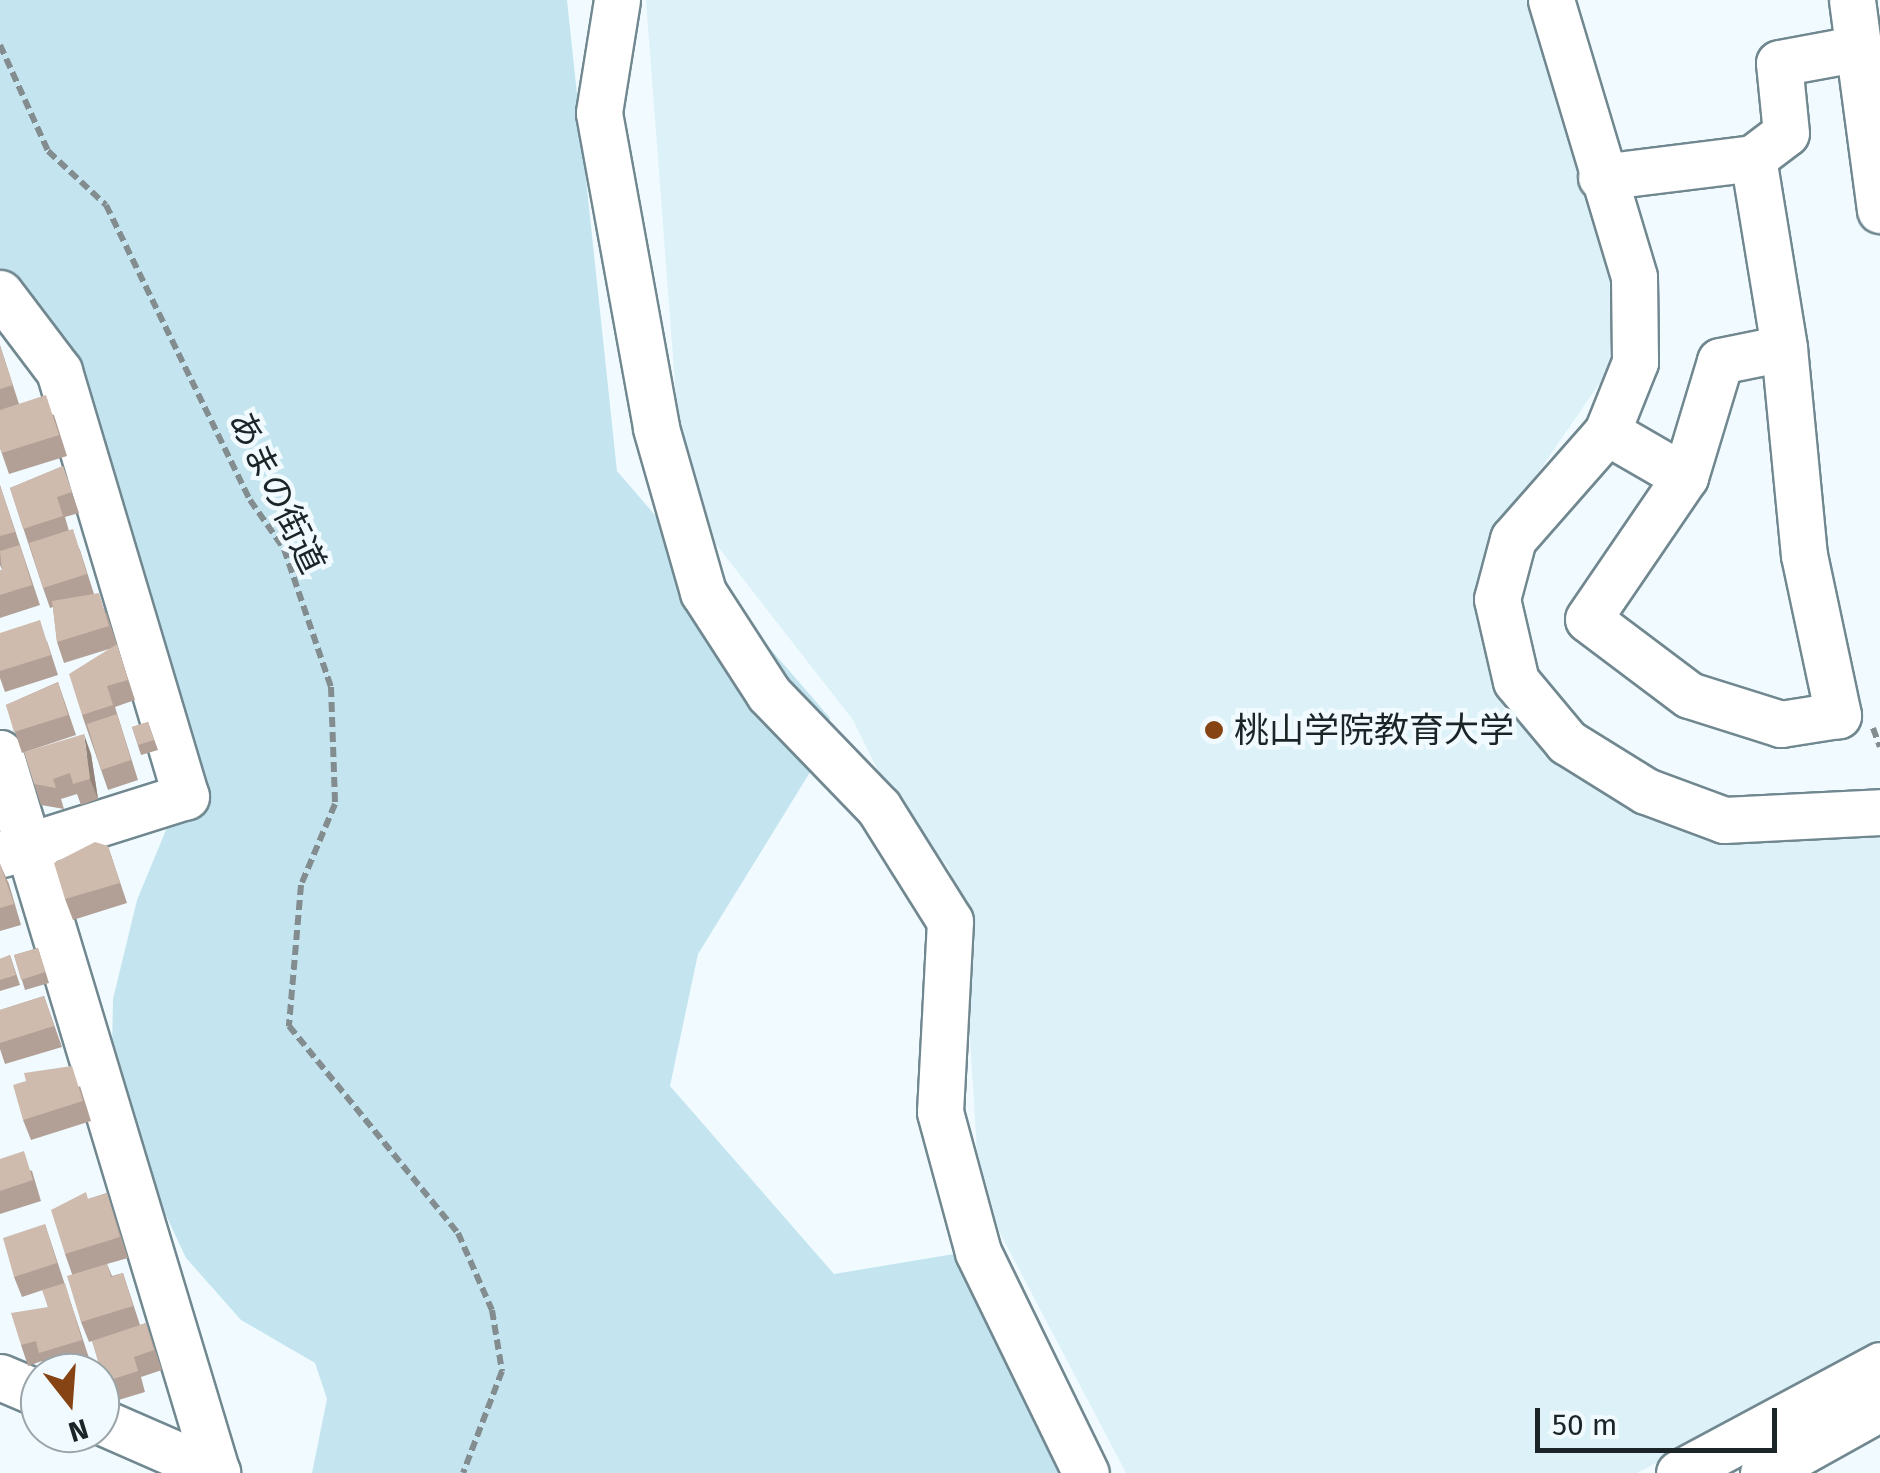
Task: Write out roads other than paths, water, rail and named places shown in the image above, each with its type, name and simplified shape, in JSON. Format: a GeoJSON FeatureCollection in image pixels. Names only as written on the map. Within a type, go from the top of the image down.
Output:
{"type":"FeatureCollection","features":[{"type":"Feature","properties":{"kind":"street"},"geometry":{"type":"LineString","coordinates":[[618,0],[599,114],[656,428],[703,592],[769,694],[879,808],[950,921],[940,1112],[978,1252],[1086,1473]]}},
{"type":"Feature","properties":{"kind":"street"},"geometry":{"type":"LineString","coordinates":[[1551,0],[1634,277],[1635,362],[1607,432],[1513,539],[1497,599],[1516,681],[1567,742],[1677,803],[1724,820],[1880,812]]}},
{"type":"Feature","properties":{"kind":"street"},"geometry":{"type":"LineString","coordinates":[[1852,0],[1880,210]]}},
{"type":"Feature","properties":{"kind":"street"},"geometry":{"type":"LineString","coordinates":[[1602,177],[1753,158],[1786,133],[1779,63],[1860,48]]}},
{"type":"Feature","properties":{"kind":"street"},"geometry":{"type":"LineString","coordinates":[[1753,158],[1784,348],[1804,555],[1838,715],[1781,724],[1689,695],[1588,618],[1685,477],[1720,360],[1784,348]]}},
{"type":"Feature","properties":{"kind":"street"},"geometry":{"type":"LineString","coordinates":[[0,294],[59,372],[186,796],[14,850]]}},
{"type":"Feature","properties":{"kind":"street"},"geometry":{"type":"LineString","coordinates":[[1607,432],[1685,477]]}},
{"type":"Feature","properties":{"kind":"street"},"geometry":{"type":"LineString","coordinates":[[0,753],[14,850],[217,1473]]}},
{"type":"Feature","properties":{"kind":"street"},"geometry":{"type":"LineString","coordinates":[[1678,1473],[1880,1364]]}},
{"type":"Feature","properties":{"kind":"street"},"geometry":{"type":"LineString","coordinates":[[1763,1473],[1880,1408]]}},
{"type":"Feature","properties":{"kind":"street"},"geometry":{"type":"LineString","coordinates":[[120,1430],[217,1473]]}},
{"type":"Feature","properties":{"kind":"place","name":"桃山学院教育大学"},"geometry":{"type":"Point","coordinates":[1214,730]}}]}
